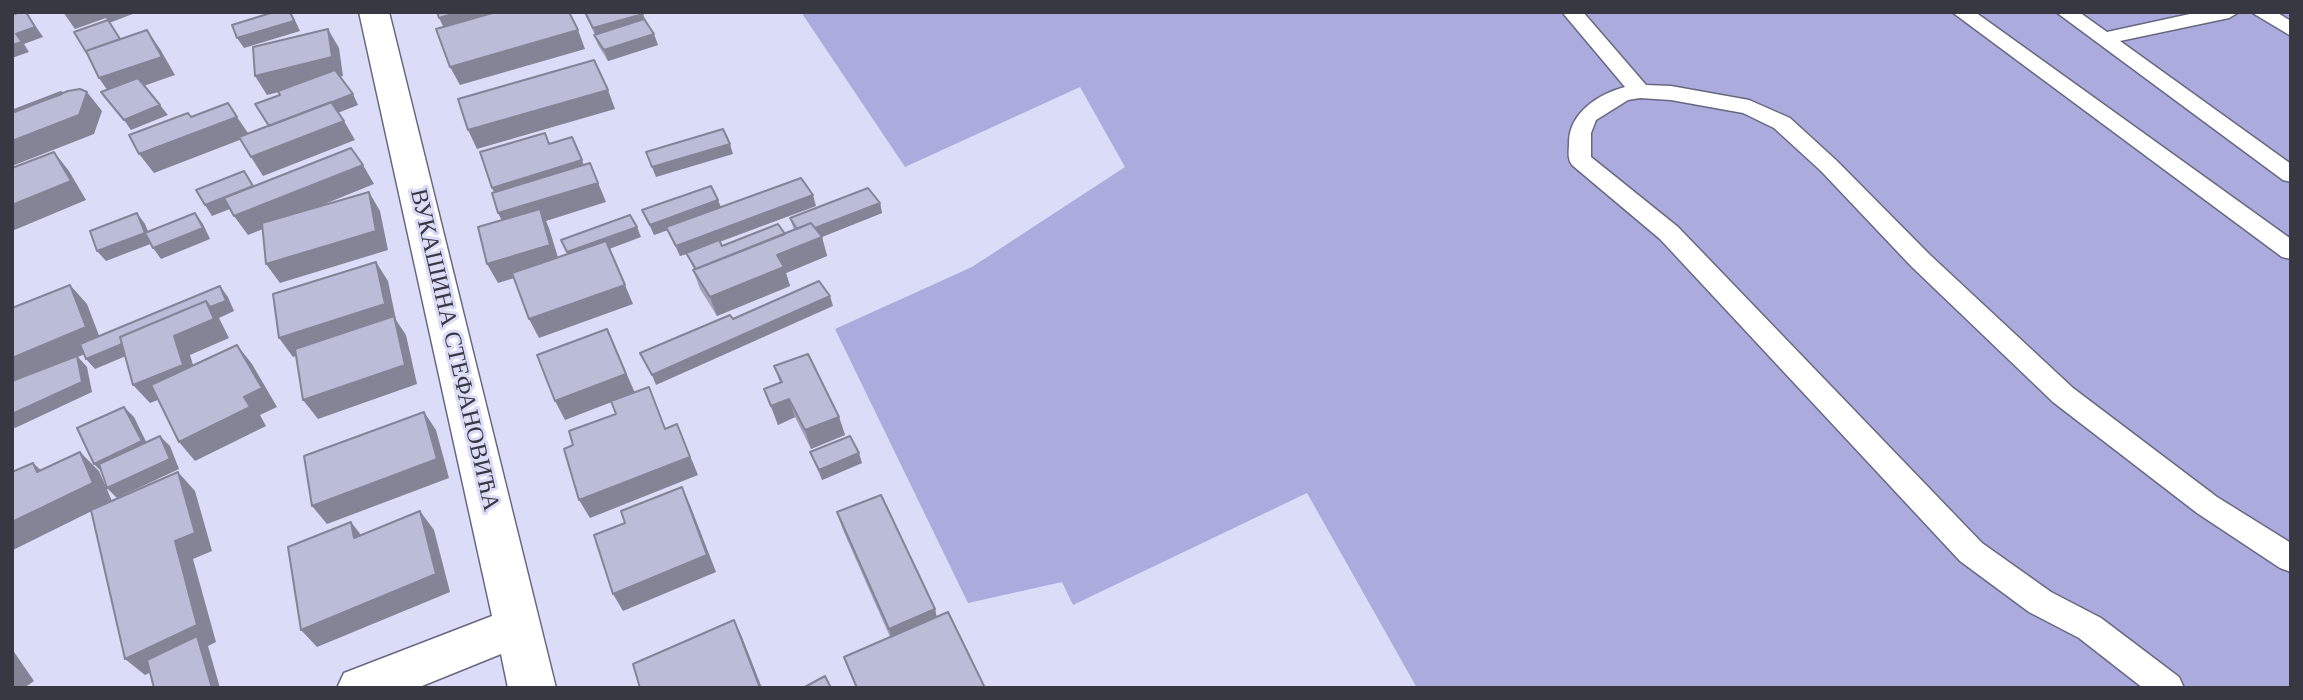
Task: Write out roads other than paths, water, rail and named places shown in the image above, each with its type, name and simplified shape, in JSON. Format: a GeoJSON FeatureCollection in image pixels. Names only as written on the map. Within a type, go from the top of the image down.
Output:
{"type":"FeatureCollection","features":[{"type":"Feature","properties":{"kind":"street","name":"ВУКАШИНА СТЕФАНОВИЋА"},"geometry":{"type":"LineString","coordinates":[[374,12],[532,688]]}},
{"type":"Feature","properties":{"kind":"street"},"geometry":{"type":"LineString","coordinates":[[361,688],[519,625]]}},
{"type":"Feature","properties":{"kind":"lane"},"geometry":{"type":"LineString","coordinates":[[1572,12],[1640,91]]}},
{"type":"Feature","properties":{"kind":"lane"},"geometry":{"type":"LineString","coordinates":[[1962,12],[2291,251]]}},
{"type":"Feature","properties":{"kind":"lane"},"geometry":{"type":"LineString","coordinates":[[2066,12],[2291,175]]}},
{"type":"Feature","properties":{"kind":"lane"},"geometry":{"type":"LineString","coordinates":[[2102,38],[2229,12]]}},
{"type":"Feature","properties":{"kind":"lane"},"geometry":{"type":"LineString","coordinates":[[2262,12],[2291,30]]}},
{"type":"Feature","properties":{"kind":"lane"},"geometry":{"type":"LineString","coordinates":[[2168,688],[2090,628],[2040,603],[1971,552],[1669,233],[1580,160],[1580,133],[1587,116],[1621,95],[1640,91],[1671,93],[1749,107],[1782,123],[1829,166],[1920,260],[2063,395],[2207,505],[2291,559]]}}]}
